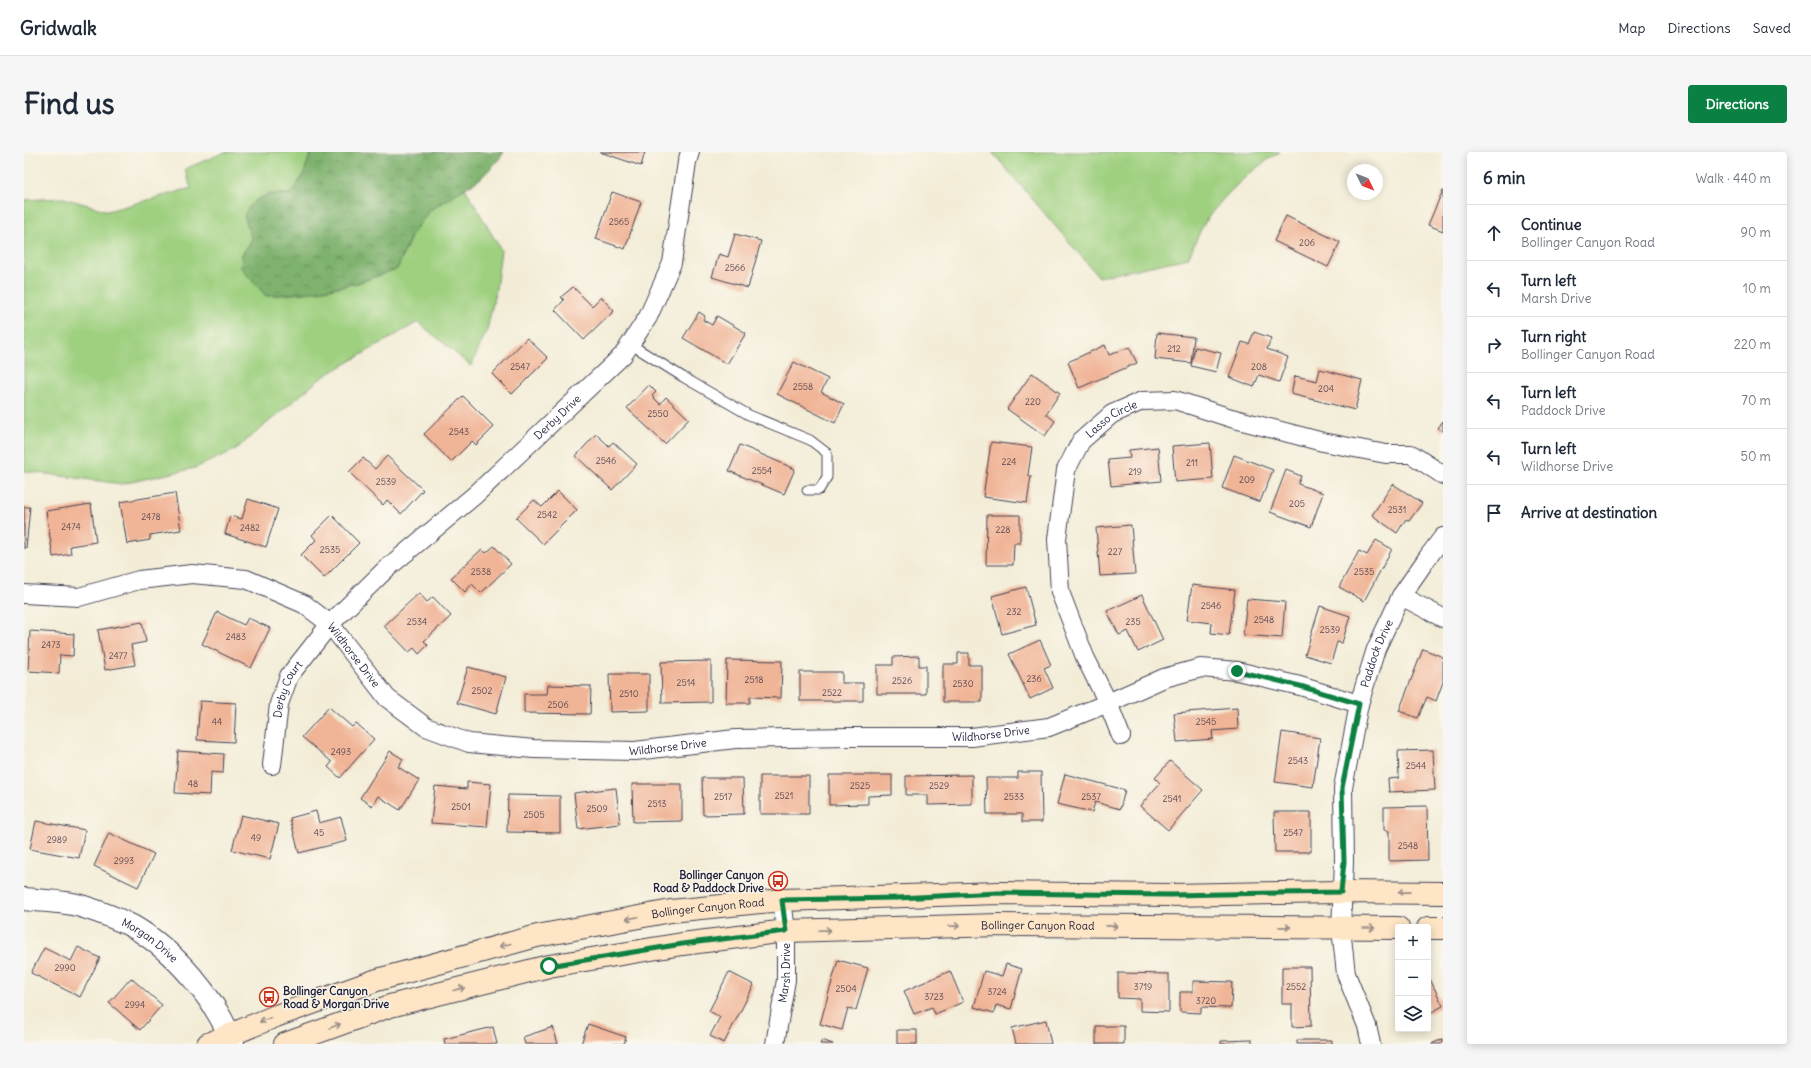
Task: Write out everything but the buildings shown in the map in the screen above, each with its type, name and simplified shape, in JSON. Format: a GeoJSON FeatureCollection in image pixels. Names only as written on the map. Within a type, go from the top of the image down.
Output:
{"type":"FeatureCollection","features":[{"type":"Feature","properties":{"kind":"main road","name":"Bollinger Canyon Road"},"geometry":{"type":"LineString","coordinates":[[208,1044],[231,1039],[377,980],[537,936],[671,911],[782,900],[898,898],[998,893],[1170,895],[1341,892],[1443,893]]}},
{"type":"Feature","properties":{"kind":"main road","name":"Bollinger Canyon Road"},"geometry":{"type":"LineString","coordinates":[[285,1044],[390,1006],[549,966],[682,944],[786,931],[999,925],[1395,928]]}},
{"type":"Feature","properties":{"kind":"main road"},"geometry":{"type":"LineString","coordinates":[[1431,928],[1443,928]]}},
{"type":"Feature","properties":{"kind":"street","name":"Derby Drive"},"geometry":{"type":"LineString","coordinates":[[330,624],[385,570],[475,495],[623,355],[648,317],[672,263],[687,162],[690,152]]}},
{"type":"Feature","properties":{"kind":"street","name":"Lasso Circle"},"geometry":{"type":"LineString","coordinates":[[1121,736],[1108,703],[1085,657],[1060,592],[1056,538],[1066,470],[1081,442],[1112,414],[1142,401],[1175,400],[1231,418],[1323,442],[1386,454],[1411,454],[1443,475]]}},
{"type":"Feature","properties":{"kind":"street","name":"Paddock Drive"},"geometry":{"type":"LineString","coordinates":[[1371,1044],[1367,1026],[1346,974],[1341,928],[1341,892],[1344,862],[1342,788],[1359,704],[1376,649],[1401,596],[1443,537]]}},
{"type":"Feature","properties":{"kind":"street","name":"Wildhorse Drive"},"geometry":{"type":"LineString","coordinates":[[24,594],[79,597],[139,580],[192,574],[246,579],[304,604],[330,624],[387,698],[426,727],[469,743],[534,749],[635,751],[735,739],[972,737],[1049,727],[1164,678],[1202,668],[1237,671],[1300,686],[1359,704]]}},
{"type":"Feature","properties":{"kind":"street"},"geometry":{"type":"LineString","coordinates":[[1401,596],[1443,618]]}},
{"type":"Feature","properties":{"kind":"street","name":"Derby Court"},"geometry":{"type":"LineString","coordinates":[[272,765],[279,704],[289,676],[330,624]]}},
{"type":"Feature","properties":{"kind":"street","name":"Morgan Drive"},"geometry":{"type":"LineString","coordinates":[[24,899],[83,906],[132,926],[172,955],[197,983],[231,1039]]}},
{"type":"Feature","properties":{"kind":"street","name":"Marsh Drive"},"geometry":{"type":"LineString","coordinates":[[775,1044],[786,980],[786,931],[782,900]]}},
{"type":"Feature","properties":{"kind":"lane"},"geometry":{"type":"LineString","coordinates":[[630,344],[749,415],[810,440],[827,453],[828,477],[819,490],[807,490]]}},
{"type":"Feature","properties":{"kind":"green space"},"geometry":{"type":"Polygon","coordinates":[[[225,152],[311,152],[304,173],[291,194],[268,194],[244,215],[252,239],[242,255],[266,296],[314,292],[357,283],[397,269],[412,234],[430,210],[465,188],[501,250],[496,289],[487,330],[471,366],[418,322],[321,378],[235,450],[195,468],[122,484],[24,471],[24,200],[64,198],[108,211],[191,188],[185,169],[225,152]]]}},
{"type":"Feature","properties":{"kind":"green space"},"geometry":{"type":"Polygon","coordinates":[[[311,152],[504,152],[497,162],[480,179],[430,210],[412,234],[397,269],[357,283],[314,292],[266,296],[241,268],[242,255],[252,239],[244,215],[258,199],[269,195],[291,194],[304,173],[311,152]]]}},
{"type":"Feature","properties":{"kind":"green space"},"geometry":{"type":"Polygon","coordinates":[[[992,152],[1280,152],[1259,166],[1231,190],[1207,219],[1188,258],[1099,277],[992,152]]]}},
{"type":"Feature","properties":{"kind":"place","name":"Bollinger Canyon Road & Paddock Drive"},"geometry":{"type":"Point","coordinates":[778,881]}},
{"type":"Feature","properties":{"kind":"place","name":"Bollinger Canyon Road & Morgan Drive"},"geometry":{"type":"Point","coordinates":[269,997]}},
{"type":"Feature","properties":{"kind":"route"},"geometry":{"type":"LineString","coordinates":[[549,966],[682,944],[786,931],[782,900],[898,898],[998,893],[1170,895],[1341,892],[1344,862],[1342,788],[1359,704],[1300,686],[1237,671]]}}]}
